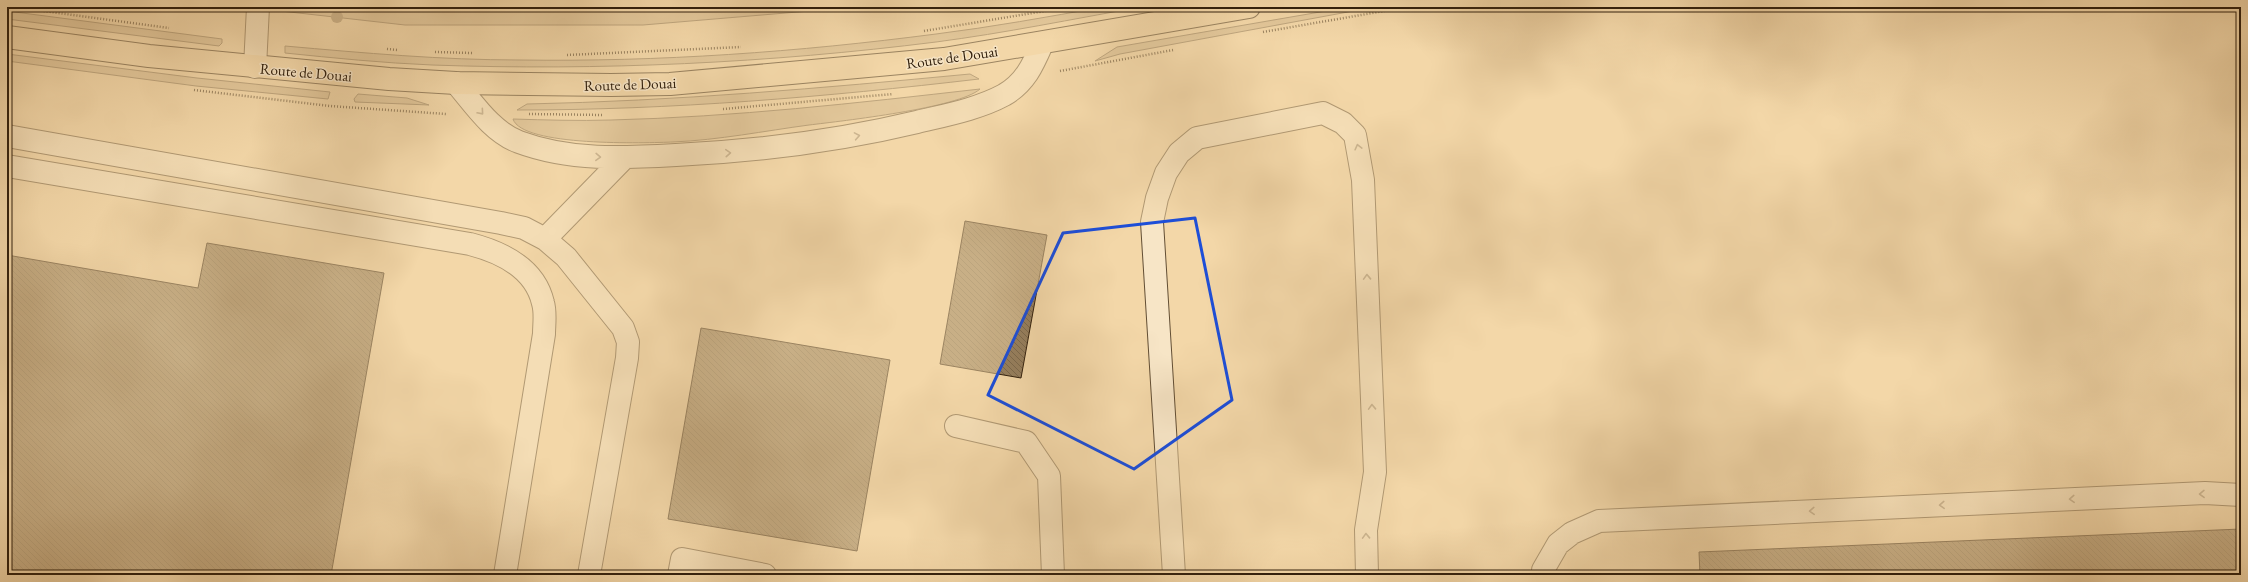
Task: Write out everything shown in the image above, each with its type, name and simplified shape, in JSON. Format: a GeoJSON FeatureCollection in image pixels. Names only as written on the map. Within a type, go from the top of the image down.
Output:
{"type":"FeatureCollection","features":[{"type":"Feature","properties":{"kind":"main road","name":"Route de Douai"},"geometry":{"type":"LineString","coordinates":[[7,37],[84,48],[255,67],[456,83],[554,85],[670,84],[893,65],[1042,44],[1249,7]]}},
{"type":"Feature","properties":{"kind":"lane"},"geometry":{"type":"LineString","coordinates":[[255,67],[258,7]]}},
{"type":"Feature","properties":{"kind":"lane"},"geometry":{"type":"LineString","coordinates":[[456,83],[504,136],[545,151],[571,156],[624,158],[731,152],[800,145],[863,135],[943,116],[981,105],[1004,95],[1027,77],[1042,44]]}},
{"type":"Feature","properties":{"kind":"lane"},"geometry":{"type":"LineString","coordinates":[[1174,575],[1152,222],[1157,198],[1166,174],[1179,153],[1197,138],[1323,113],[1343,123],[1355,135],[1363,180],[1375,472],[1366,530],[1368,575]]}},
{"type":"Feature","properties":{"kind":"lane"},"geometry":{"type":"LineString","coordinates":[[7,136],[501,223],[524,228],[545,239],[566,257],[581,273],[623,328],[628,342],[627,358],[589,575]]}},
{"type":"Feature","properties":{"kind":"lane"},"geometry":{"type":"LineString","coordinates":[[545,239],[624,158]]}},
{"type":"Feature","properties":{"kind":"lane"},"geometry":{"type":"LineString","coordinates":[[7,166],[470,244],[492,250],[511,259],[529,277],[537,289],[543,303],[544,334],[505,575]]}},
{"type":"Feature","properties":{"kind":"lane"},"geometry":{"type":"LineString","coordinates":[[956,426],[1026,442],[1049,476],[1053,575]]}},
{"type":"Feature","properties":{"kind":"lane"},"geometry":{"type":"LineString","coordinates":[[1543,575],[1543,570],[1558,544],[1572,533],[1599,521],[2205,493],[2241,495]]}},
{"type":"Feature","properties":{"kind":"lane"},"geometry":{"type":"LineString","coordinates":[[679,575],[682,559],[765,575]]}},
{"type":"Feature","properties":{"kind":"path"},"geometry":{"type":"LineString","coordinates":[[14,7],[175,29]]}},
{"type":"Feature","properties":{"kind":"path"},"geometry":{"type":"LineString","coordinates":[[919,31],[1069,7]]}},
{"type":"Feature","properties":{"kind":"path"},"geometry":{"type":"LineString","coordinates":[[565,54],[697,51],[744,47]]}},
{"type":"Feature","properties":{"kind":"path"},"geometry":{"type":"LineString","coordinates":[[382,48],[403,50]]}},
{"type":"Feature","properties":{"kind":"path"},"geometry":{"type":"LineString","coordinates":[[432,52],[475,53]]}},
{"type":"Feature","properties":{"kind":"highlighted area"},"geometry":{"type":"Polygon","coordinates":[[[1195,218],[1232,400],[1134,469],[988,395],[1063,233],[1195,218]]]}},
{"type":"Feature","properties":{"kind":"shaded area"},"geometry":{"type":"Polygon","coordinates":[[[272,7],[857,7],[643,25],[405,25],[272,10],[272,7]]]}},
{"type":"Feature","properties":{"kind":"shaded area"},"geometry":{"type":"Polygon","coordinates":[[[1103,7],[1141,7],[936,42],[810,55],[684,64],[495,67],[377,62],[285,53],[285,46],[403,56],[491,60],[572,60],[676,57],[780,51],[936,34],[1103,7]]]}},
{"type":"Feature","properties":{"kind":"shaded area"},"geometry":{"type":"Polygon","coordinates":[[[1349,7],[1375,7],[1120,54],[1095,61],[1117,47],[1349,7]]]}},
{"type":"Feature","properties":{"kind":"shaded area"},"geometry":{"type":"Polygon","coordinates":[[[7,11],[222,39],[222,43],[219,46],[7,19],[7,11]]]}},
{"type":"Feature","properties":{"kind":"shaded area"},"geometry":{"type":"Polygon","coordinates":[[[7,54],[197,78],[330,92],[328,99],[196,86],[7,61],[7,54]]]}},
{"type":"Feature","properties":{"kind":"shaded area"},"geometry":{"type":"Polygon","coordinates":[[[970,74],[979,79],[806,97],[691,105],[633,108],[517,110],[527,104],[694,97],[805,89],[970,74]]]}},
{"type":"Feature","properties":{"kind":"shaded area"},"geometry":{"type":"Polygon","coordinates":[[[980,89],[968,96],[949,102],[899,113],[690,141],[613,143],[561,139],[538,135],[521,128],[513,119],[599,120],[703,116],[842,104],[980,89]]]}},
{"type":"Feature","properties":{"kind":"shaded area"},"geometry":{"type":"Polygon","coordinates":[[[358,94],[407,98],[429,105],[355,102],[354,99],[358,94]]]}},
{"type":"Feature","properties":{"kind":"building"},"geometry":{"type":"Polygon","coordinates":[[[965,221],[1047,235],[1021,378],[940,364],[965,221]]]}},
{"type":"Feature","properties":{"kind":"building"},"geometry":{"type":"Polygon","coordinates":[[[207,243],[384,273],[331,575],[7,575],[7,255],[198,288],[207,243]]]}},
{"type":"Feature","properties":{"kind":"building"},"geometry":{"type":"Polygon","coordinates":[[[701,328],[890,360],[857,551],[668,519],[701,328]]]}},
{"type":"Feature","properties":{"kind":"building"},"geometry":{"type":"Polygon","coordinates":[[[2241,529],[2241,575],[1700,575],[1699,552],[2241,529]]]}}]}
